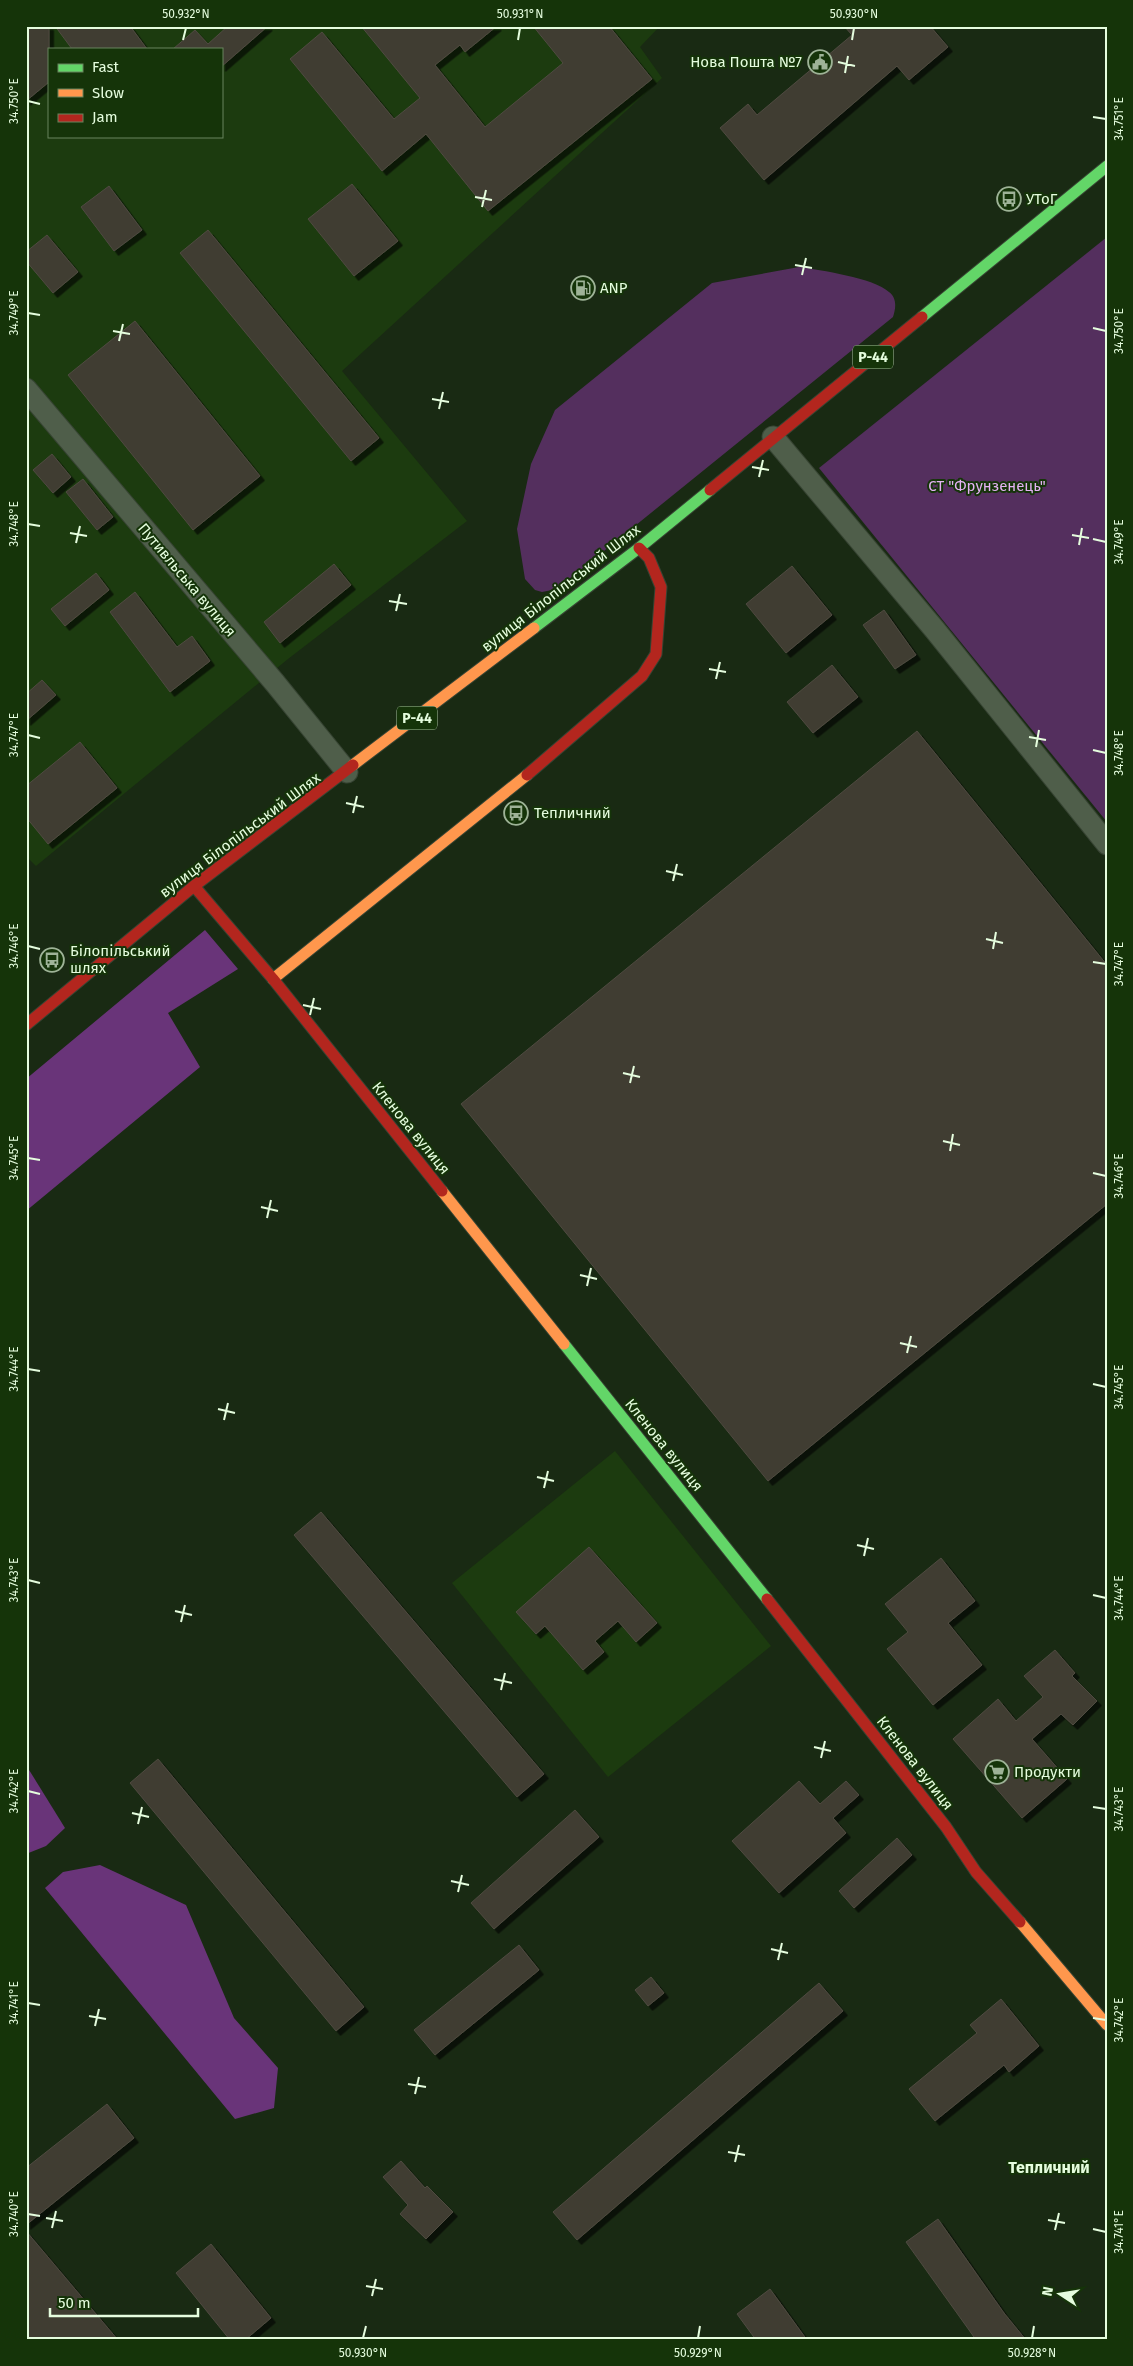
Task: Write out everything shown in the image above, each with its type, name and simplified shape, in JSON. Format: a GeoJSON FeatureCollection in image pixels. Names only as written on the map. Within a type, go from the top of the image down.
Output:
{"type":"FeatureCollection","features":[{"type":"Feature","properties":{"kind":"street","name":"вулиця Білопільський Шлях"},"geometry":{"type":"LineString","coordinates":[[26,1025],[194,886],[347,772],[639,548],[1107,166]]}},
{"type":"Feature","properties":{"kind":"street","name":"Путивльська вулиця"},"geometry":{"type":"LineString","coordinates":[[26,389],[275,683],[347,772]]}},
{"type":"Feature","properties":{"kind":"street"},"geometry":{"type":"LineString","coordinates":[[773,437],[935,630],[1107,844]]}},
{"type":"Feature","properties":{"kind":"street"},"geometry":{"type":"LineString","coordinates":[[273,979],[505,794],[642,676],[656,654],[661,587],[649,558],[639,548]]}},
{"type":"Feature","properties":{"kind":"street","name":"Кленова вулиця"},"geometry":{"type":"LineString","coordinates":[[194,886],[273,979],[847,1700],[946,1827],[976,1872],[1059,1966],[1107,2025]]}},
{"type":"Feature","properties":{"kind":"shaded area"},"geometry":{"type":"Polygon","coordinates":[[[26,26],[660,26],[640,47],[662,78],[342,371],[467,521],[288,659],[36,866],[26,856],[26,26]]]}},
{"type":"Feature","properties":{"kind":"shaded area"},"geometry":{"type":"Polygon","coordinates":[[[205,930],[238,969],[168,1013],[200,1067],[26,1211],[26,1079],[205,930]]]}},
{"type":"Feature","properties":{"kind":"shaded area"},"geometry":{"type":"Polygon","coordinates":[[[615,1451],[771,1646],[608,1777],[452,1583],[615,1451]]]}},
{"type":"Feature","properties":{"kind":"shaded area"},"geometry":{"type":"Polygon","coordinates":[[[26,1765],[65,1828],[46,1846],[26,1854],[26,1765]]]}},
{"type":"Feature","properties":{"kind":"shaded area"},"geometry":{"type":"Polygon","coordinates":[[[100,1865],[186,1905],[234,2018],[278,2068],[274,2108],[235,2119],[45,1888],[63,1872],[100,1865]]]}},
{"type":"Feature","properties":{"kind":"green space","name":"СТ \"Фрунзенець\""},"geometry":{"type":"Polygon","coordinates":[[[1107,237],[1107,822],[819,468],[1107,237]]]}},
{"type":"Feature","properties":{"kind":"green space"},"geometry":{"type":"Polygon","coordinates":[[[799,267],[846,275],[882,287],[892,294],[895,300],[893,317],[557,589],[542,592],[535,590],[525,579],[517,529],[531,464],[555,410],[712,283],[799,267]]]}},
{"type":"Feature","properties":{"kind":"building"},"geometry":{"type":"Polygon","coordinates":[[[26,26],[49,26],[48,83],[26,101],[26,26]]]}},
{"type":"Feature","properties":{"kind":"building"},"geometry":{"type":"Polygon","coordinates":[[[55,26],[130,26],[146,48],[71,48],[55,26]]]}},
{"type":"Feature","properties":{"kind":"building"},"geometry":{"type":"Polygon","coordinates":[[[228,26],[268,26],[222,66],[222,48],[174,48],[195,30],[208,44],[228,26]]]}},
{"type":"Feature","properties":{"kind":"building"},"geometry":{"type":"Polygon","coordinates":[[[361,26],[497,26],[465,52],[460,45],[435,65],[485,127],[563,63],[533,26],[609,26],[652,79],[488,211],[426,134],[382,171],[290,59],[322,32],[394,119],[420,98],[361,26]]]}},
{"type":"Feature","properties":{"kind":"building"},"geometry":{"type":"Polygon","coordinates":[[[844,26],[930,26],[948,47],[909,80],[897,66],[764,180],[720,128],[748,104],[757,115],[852,35],[844,26]]]}},
{"type":"Feature","properties":{"kind":"building"},"geometry":{"type":"Polygon","coordinates":[[[352,184],[398,241],[354,276],[308,219],[352,184]]]}},
{"type":"Feature","properties":{"kind":"building"},"geometry":{"type":"Polygon","coordinates":[[[109,186],[142,230],[114,251],[81,207],[109,186]]]}},
{"type":"Feature","properties":{"kind":"building"},"geometry":{"type":"Polygon","coordinates":[[[208,230],[379,438],[351,461],[180,253],[208,230]]]}},
{"type":"Feature","properties":{"kind":"building"},"geometry":{"type":"Polygon","coordinates":[[[47,235],[78,272],[53,293],[26,261],[26,252],[47,235]]]}},
{"type":"Feature","properties":{"kind":"building"},"geometry":{"type":"Polygon","coordinates":[[[135,321],[260,476],[193,530],[68,375],[135,321]]]}},
{"type":"Feature","properties":{"kind":"building"},"geometry":{"type":"Polygon","coordinates":[[[52,454],[71,477],[53,493],[33,470],[52,454]]]}},
{"type":"Feature","properties":{"kind":"building"},"geometry":{"type":"Polygon","coordinates":[[[83,479],[113,517],[97,530],[66,492],[83,479]]]}},
{"type":"Feature","properties":{"kind":"building"},"geometry":{"type":"Polygon","coordinates":[[[334,564],[351,585],[280,643],[264,622],[334,564]]]}},
{"type":"Feature","properties":{"kind":"building"},"geometry":{"type":"Polygon","coordinates":[[[792,566],[832,615],[786,653],[746,604],[792,566]]]}},
{"type":"Feature","properties":{"kind":"building"},"geometry":{"type":"Polygon","coordinates":[[[96,573],[109,590],[65,626],[51,609],[96,573]]]}},
{"type":"Feature","properties":{"kind":"building"},"geometry":{"type":"Polygon","coordinates":[[[135,592],[177,647],[192,636],[210,661],[170,692],[110,612],[135,592]]]}},
{"type":"Feature","properties":{"kind":"building"},"geometry":{"type":"Polygon","coordinates":[[[884,610],[916,655],[895,669],[863,625],[884,610]]]}},
{"type":"Feature","properties":{"kind":"building"},"geometry":{"type":"Polygon","coordinates":[[[832,665],[858,697],[813,733],[787,702],[832,665]]]}},
{"type":"Feature","properties":{"kind":"building"},"geometry":{"type":"Polygon","coordinates":[[[42,680],[56,695],[26,721],[26,694],[42,680]]]}},
{"type":"Feature","properties":{"kind":"building"},"geometry":{"type":"Polygon","coordinates":[[[917,731],[1107,965],[1107,1204],[768,1481],[461,1104],[917,731]]]}},
{"type":"Feature","properties":{"kind":"building"},"geometry":{"type":"Polygon","coordinates":[[[80,742],[117,788],[48,844],[26,817],[26,786],[80,742]]]}},
{"type":"Feature","properties":{"kind":"building"},"geometry":{"type":"Polygon","coordinates":[[[321,1512],[544,1774],[517,1797],[294,1535],[321,1512]]]}},
{"type":"Feature","properties":{"kind":"building"},"geometry":{"type":"Polygon","coordinates":[[[589,1547],[657,1623],[636,1642],[618,1621],[595,1641],[604,1652],[583,1670],[545,1626],[536,1634],[516,1612],[589,1547]]]}},
{"type":"Feature","properties":{"kind":"building"},"geometry":{"type":"Polygon","coordinates":[[[941,1558],[975,1601],[948,1623],[982,1665],[933,1705],[887,1649],[908,1632],[885,1604],[941,1558]]]}},
{"type":"Feature","properties":{"kind":"building"},"geometry":{"type":"Polygon","coordinates":[[[1055,1650],[1075,1673],[1072,1676],[1097,1701],[1073,1725],[1061,1714],[1032,1739],[1067,1779],[1022,1818],[953,1739],[998,1699],[1016,1721],[1043,1697],[1024,1676],[1055,1650]]]}},
{"type":"Feature","properties":{"kind":"building"},"geometry":{"type":"Polygon","coordinates":[[[158,1759],[364,2007],[336,2031],[130,1783],[158,1759]]]}},
{"type":"Feature","properties":{"kind":"building"},"geometry":{"type":"Polygon","coordinates":[[[799,1781],[820,1804],[846,1781],[859,1795],[833,1818],[846,1833],[779,1893],[732,1841],[799,1781]]]}},
{"type":"Feature","properties":{"kind":"building"},"geometry":{"type":"Polygon","coordinates":[[[575,1810],[599,1837],[494,1929],[471,1903],[575,1810]]]}},
{"type":"Feature","properties":{"kind":"building"},"geometry":{"type":"Polygon","coordinates":[[[897,1838],[912,1855],[854,1908],[839,1891],[897,1838]]]}},
{"type":"Feature","properties":{"kind":"building"},"geometry":{"type":"Polygon","coordinates":[[[519,1945],[539,1970],[435,2055],[414,2030],[519,1945]]]}},
{"type":"Feature","properties":{"kind":"building"},"geometry":{"type":"Polygon","coordinates":[[[651,1977],[664,1993],[648,2006],[635,1990],[651,1977]]]}},
{"type":"Feature","properties":{"kind":"building"},"geometry":{"type":"Polygon","coordinates":[[[819,1983],[843,2011],[577,2240],[553,2212],[819,1983]]]}},
{"type":"Feature","properties":{"kind":"building"},"geometry":{"type":"Polygon","coordinates":[[[1001,1999],[1039,2046],[1009,2072],[1004,2065],[935,2121],[909,2089],[977,2033],[970,2025],[1001,1999]]]}},
{"type":"Feature","properties":{"kind":"building"},"geometry":{"type":"Polygon","coordinates":[[[107,2104],[134,2138],[26,2225],[26,2168],[107,2104]]]}},
{"type":"Feature","properties":{"kind":"building"},"geometry":{"type":"Polygon","coordinates":[[[401,2161],[425,2188],[427,2186],[453,2212],[426,2239],[400,2214],[408,2205],[383,2177],[401,2161]]]}},
{"type":"Feature","properties":{"kind":"building"},"geometry":{"type":"Polygon","coordinates":[[[938,2219],[1004,2313],[1026,2340],[976,2340],[906,2242],[938,2219]]]}},
{"type":"Feature","properties":{"kind":"building"},"geometry":{"type":"Polygon","coordinates":[[[26,2231],[118,2340],[26,2340],[26,2231]]]}},
{"type":"Feature","properties":{"kind":"building"},"geometry":{"type":"Polygon","coordinates":[[[211,2244],[271,2318],[245,2340],[230,2340],[176,2273],[211,2244]]]}},
{"type":"Feature","properties":{"kind":"building"},"geometry":{"type":"Polygon","coordinates":[[[770,2289],[807,2340],[756,2340],[737,2314],[770,2289]]]}},
{"type":"Feature","properties":{"kind":"traffic: fast"},"geometry":{"type":"LineString","coordinates":[[922,317],[1107,166]]}},
{"type":"Feature","properties":{"kind":"traffic: fast"},"geometry":{"type":"LineString","coordinates":[[534,628],[639,548],[710,490]]}},
{"type":"Feature","properties":{"kind":"traffic: fast"},"geometry":{"type":"LineString","coordinates":[[564,1344],[767,1599]]}},
{"type":"Feature","properties":{"kind":"traffic: slow"},"geometry":{"type":"LineString","coordinates":[[353,765],[534,628]]}},
{"type":"Feature","properties":{"kind":"traffic: slow"},"geometry":{"type":"LineString","coordinates":[[273,979],[527,775]]}},
{"type":"Feature","properties":{"kind":"traffic: slow"},"geometry":{"type":"LineString","coordinates":[[442,1191],[564,1344]]}},
{"type":"Feature","properties":{"kind":"traffic: slow"},"geometry":{"type":"LineString","coordinates":[[1020,1922],[1107,2025]]}},
{"type":"Feature","properties":{"kind":"traffic: jam"},"geometry":{"type":"LineString","coordinates":[[710,490],[922,317]]}},
{"type":"Feature","properties":{"kind":"traffic: jam"},"geometry":{"type":"LineString","coordinates":[[527,775],[642,676],[656,654],[661,587],[649,558],[639,548]]}},
{"type":"Feature","properties":{"kind":"traffic: jam"},"geometry":{"type":"LineString","coordinates":[[26,1025],[194,886],[353,765]]}},
{"type":"Feature","properties":{"kind":"traffic: jam"},"geometry":{"type":"LineString","coordinates":[[194,886],[273,979],[442,1191]]}},
{"type":"Feature","properties":{"kind":"traffic: jam"},"geometry":{"type":"LineString","coordinates":[[767,1599],[946,1827],[976,1872],[1020,1922]]}},
{"type":"Feature","properties":{"kind":"place","name":"Нова Пошта №7"},"geometry":{"type":"Point","coordinates":[820,62]}},
{"type":"Feature","properties":{"kind":"place","name":"УТоГ"},"geometry":{"type":"Point","coordinates":[1009,199]}},
{"type":"Feature","properties":{"kind":"place","name":"ANP"},"geometry":{"type":"Point","coordinates":[583,288]}},
{"type":"Feature","properties":{"kind":"place","name":"Тепличний"},"geometry":{"type":"Point","coordinates":[516,813]}},
{"type":"Feature","properties":{"kind":"place","name":"Білопільський шлях"},"geometry":{"type":"Point","coordinates":[52,960]}},
{"type":"Feature","properties":{"kind":"place","name":"Продукти"},"geometry":{"type":"Point","coordinates":[997,1772]}},
{"type":"Feature","properties":{"kind":"district","name":"Тепличний"},"geometry":{"type":"Point","coordinates":[1049,2167]}}]}
